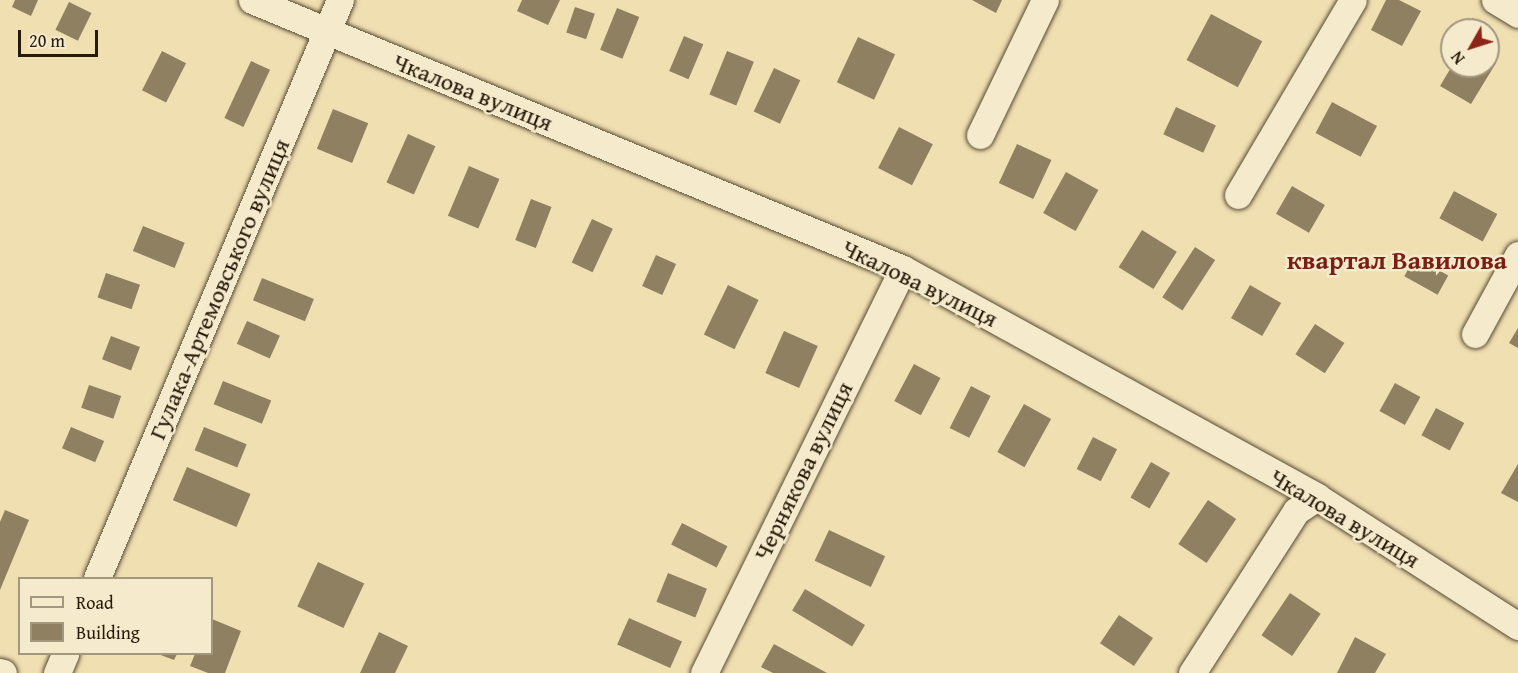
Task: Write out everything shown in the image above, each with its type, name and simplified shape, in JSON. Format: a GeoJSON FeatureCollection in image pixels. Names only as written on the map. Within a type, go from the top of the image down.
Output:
{"type":"FeatureCollection","features":[{"type":"Feature","properties":{"kind":"street","name":"Чкалова вулиця"},"geometry":{"type":"LineString","coordinates":[[252,0],[903,269],[1317,497],[1518,626]]}},
{"type":"Feature","properties":{"kind":"street","name":"Гулака-Артемовського вулиця"},"geometry":{"type":"LineString","coordinates":[[98,577],[340,0]]}},
{"type":"Feature","properties":{"kind":"street"},"geometry":{"type":"LineString","coordinates":[[980,135],[1045,0]]}},
{"type":"Feature","properties":{"kind":"street"},"geometry":{"type":"LineString","coordinates":[[1238,195],[1353,0]]}},
{"type":"Feature","properties":{"kind":"street"},"geometry":{"type":"LineString","coordinates":[[1495,0],[1518,14]]}},
{"type":"Feature","properties":{"kind":"street"},"geometry":{"type":"LineString","coordinates":[[1475,334],[1518,255]]}},
{"type":"Feature","properties":{"kind":"street","name":"Чернякова вулиця"},"geometry":{"type":"LineString","coordinates":[[704,673],[903,269]]}},
{"type":"Feature","properties":{"kind":"street"},"geometry":{"type":"LineString","coordinates":[[1192,673],[1296,512],[1317,497]]}},
{"type":"Feature","properties":{"kind":"street"},"geometry":{"type":"LineString","coordinates":[[57,673],[65,655]]}},
{"type":"Feature","properties":{"kind":"building"},"geometry":{"type":"Polygon","coordinates":[[[15,0],[38,0],[31,16],[12,7],[15,0]]]}},
{"type":"Feature","properties":{"kind":"building"},"geometry":{"type":"Polygon","coordinates":[[[522,0],[560,0],[548,25],[517,11],[522,0]]]}},
{"type":"Feature","properties":{"kind":"building"},"geometry":{"type":"Polygon","coordinates":[[[972,0],[1002,0],[996,13],[972,0]]]}},
{"type":"Feature","properties":{"kind":"building"},"geometry":{"type":"Polygon","coordinates":[[[1386,0],[1399,0],[1421,11],[1402,46],[1371,30],[1386,0]]]}},
{"type":"Feature","properties":{"kind":"building"},"geometry":{"type":"Polygon","coordinates":[[[69,2],[91,13],[78,41],[55,30],[69,2]]]}},
{"type":"Feature","properties":{"kind":"building"},"geometry":{"type":"Polygon","coordinates":[[[575,7],[595,14],[586,39],[566,33],[575,7]]]}},
{"type":"Feature","properties":{"kind":"building"},"geometry":{"type":"Polygon","coordinates":[[[617,8],[639,17],[622,59],[600,50],[617,8]]]}},
{"type":"Feature","properties":{"kind":"building"},"geometry":{"type":"Polygon","coordinates":[[[1211,14],[1262,41],[1238,87],[1187,60],[1211,14]]]}},
{"type":"Feature","properties":{"kind":"building"},"geometry":{"type":"Polygon","coordinates":[[[684,36],[703,44],[688,79],[669,71],[684,36]]]}},
{"type":"Feature","properties":{"kind":"building"},"geometry":{"type":"Polygon","coordinates":[[[858,37],[895,54],[874,100],[837,82],[858,37]]]}},
{"type":"Feature","properties":{"kind":"building"},"geometry":{"type":"Polygon","coordinates":[[[162,51],[186,63],[166,102],[142,90],[162,51]]]}},
{"type":"Feature","properties":{"kind":"building"},"geometry":{"type":"Polygon","coordinates":[[[727,51],[754,62],[736,105],[709,95],[727,51]]]}},
{"type":"Feature","properties":{"kind":"building"},"geometry":{"type":"Polygon","coordinates":[[[251,61],[270,70],[243,127],[224,118],[251,61]]]}},
{"type":"Feature","properties":{"kind":"building"},"geometry":{"type":"Polygon","coordinates":[[[774,68],[800,80],[780,124],[754,112],[774,68]]]}},
{"type":"Feature","properties":{"kind":"building"},"geometry":{"type":"Polygon","coordinates":[[[1445,78],[1487,78],[1471,104],[1440,86],[1445,78]]]}},
{"type":"Feature","properties":{"kind":"building"},"geometry":{"type":"Polygon","coordinates":[[[1332,102],[1377,126],[1361,157],[1316,133],[1332,102]]]}},
{"type":"Feature","properties":{"kind":"building"},"geometry":{"type":"Polygon","coordinates":[[[1176,107],[1216,126],[1203,153],[1163,134],[1176,107]]]}},
{"type":"Feature","properties":{"kind":"building"},"geometry":{"type":"Polygon","coordinates":[[[333,109],[368,123],[352,163],[317,149],[333,109]]]}},
{"type":"Feature","properties":{"kind":"building"},"geometry":{"type":"Polygon","coordinates":[[[899,127],[933,144],[912,185],[878,168],[899,127]]]}},
{"type":"Feature","properties":{"kind":"building"},"geometry":{"type":"Polygon","coordinates":[[[408,134],[435,146],[414,195],[386,182],[408,134]]]}},
{"type":"Feature","properties":{"kind":"building"},"geometry":{"type":"Polygon","coordinates":[[[1017,144],[1051,160],[1033,199],[999,183],[1017,144]]]}},
{"type":"Feature","properties":{"kind":"building"},"geometry":{"type":"Polygon","coordinates":[[[469,166],[499,179],[478,229],[448,216],[469,166]]]}},
{"type":"Feature","properties":{"kind":"building"},"geometry":{"type":"Polygon","coordinates":[[[1066,172],[1098,190],[1076,231],[1043,213],[1066,172]]]}},
{"type":"Feature","properties":{"kind":"building"},"geometry":{"type":"Polygon","coordinates":[[[1292,186],[1325,205],[1309,233],[1276,214],[1292,186]]]}},
{"type":"Feature","properties":{"kind":"building"},"geometry":{"type":"Polygon","coordinates":[[[1454,191],[1497,214],[1483,241],[1439,218],[1454,191]]]}},
{"type":"Feature","properties":{"kind":"building"},"geometry":{"type":"Polygon","coordinates":[[[531,199],[552,207],[536,248],[515,240],[531,199]]]}},
{"type":"Feature","properties":{"kind":"building"},"geometry":{"type":"Polygon","coordinates":[[[592,219],[613,229],[593,272],[572,263],[592,219]]]}},
{"type":"Feature","properties":{"kind":"building"},"geometry":{"type":"Polygon","coordinates":[[[143,226],[185,243],[175,268],[133,251],[143,226]]]}},
{"type":"Feature","properties":{"kind":"building"},"geometry":{"type":"Polygon","coordinates":[[[1142,230],[1177,252],[1153,289],[1119,267],[1142,230]]]}},
{"type":"Feature","properties":{"kind":"building"},"geometry":{"type":"Polygon","coordinates":[[[1195,247],[1215,260],[1182,310],[1162,297],[1195,247]]]}},
{"type":"Feature","properties":{"kind":"building"},"geometry":{"type":"Polygon","coordinates":[[[656,255],[676,264],[662,295],[642,286],[656,255]]]}},
{"type":"Feature","properties":{"kind":"building"},"geometry":{"type":"Polygon","coordinates":[[[1415,257],[1448,275],[1438,295],[1404,276],[1415,257]]]}},
{"type":"Feature","properties":{"kind":"building"},"geometry":{"type":"Polygon","coordinates":[[[106,273],[140,285],[132,309],[98,298],[106,273]]]}},
{"type":"Feature","properties":{"kind":"building"},"geometry":{"type":"Polygon","coordinates":[[[262,278],[314,299],[305,321],[253,300],[262,278]]]}},
{"type":"Feature","properties":{"kind":"building"},"geometry":{"type":"Polygon","coordinates":[[[728,285],[759,300],[734,349],[704,334],[728,285]]]}},
{"type":"Feature","properties":{"kind":"building"},"geometry":{"type":"Polygon","coordinates":[[[1250,285],[1281,303],[1262,336],[1231,318],[1250,285]]]}},
{"type":"Feature","properties":{"kind":"building"},"geometry":{"type":"Polygon","coordinates":[[[247,321],[280,336],[270,358],[237,344],[247,321]]]}},
{"type":"Feature","properties":{"kind":"building"},"geometry":{"type":"Polygon","coordinates":[[[1315,324],[1344,343],[1325,373],[1295,354],[1315,324]]]}},
{"type":"Feature","properties":{"kind":"building"},"geometry":{"type":"Polygon","coordinates":[[[1518,328],[1518,348],[1509,343],[1518,328]]]}},
{"type":"Feature","properties":{"kind":"building"},"geometry":{"type":"Polygon","coordinates":[[[784,331],[818,346],[799,388],[765,373],[784,331]]]}},
{"type":"Feature","properties":{"kind":"building"},"geometry":{"type":"Polygon","coordinates":[[[111,336],[140,347],[131,370],[102,359],[111,336]]]}},
{"type":"Feature","properties":{"kind":"building"},"geometry":{"type":"Polygon","coordinates":[[[914,364],[940,378],[921,415],[894,401],[914,364]]]}},
{"type":"Feature","properties":{"kind":"building"},"geometry":{"type":"Polygon","coordinates":[[[223,381],[271,400],[262,424],[214,404],[223,381]]]}},
{"type":"Feature","properties":{"kind":"building"},"geometry":{"type":"Polygon","coordinates":[[[1395,383],[1420,397],[1405,425],[1379,411],[1395,383]]]}},
{"type":"Feature","properties":{"kind":"building"},"geometry":{"type":"Polygon","coordinates":[[[89,385],[121,396],[113,419],[81,408],[89,385]]]}},
{"type":"Feature","properties":{"kind":"building"},"geometry":{"type":"Polygon","coordinates":[[[971,386],[991,396],[969,438],[950,428],[971,386]]]}},
{"type":"Feature","properties":{"kind":"building"},"geometry":{"type":"Polygon","coordinates":[[[1024,404],[1051,419],[1024,467],[997,452],[1024,404]]]}},
{"type":"Feature","properties":{"kind":"building"},"geometry":{"type":"Polygon","coordinates":[[[1436,408],[1464,423],[1450,450],[1421,435],[1436,408]]]}},
{"type":"Feature","properties":{"kind":"building"},"geometry":{"type":"Polygon","coordinates":[[[71,427],[104,441],[95,462],[62,448],[71,427]]]}},
{"type":"Feature","properties":{"kind":"building"},"geometry":{"type":"Polygon","coordinates":[[[204,427],[247,444],[237,467],[195,450],[204,427]]]}},
{"type":"Feature","properties":{"kind":"building"},"geometry":{"type":"Polygon","coordinates":[[[1093,437],[1117,449],[1101,481],[1077,469],[1093,437]]]}},
{"type":"Feature","properties":{"kind":"building"},"geometry":{"type":"Polygon","coordinates":[[[1151,462],[1170,473],[1150,509],[1130,498],[1151,462]]]}},
{"type":"Feature","properties":{"kind":"building"},"geometry":{"type":"Polygon","coordinates":[[[1518,464],[1518,502],[1501,493],[1518,464]]]}},
{"type":"Feature","properties":{"kind":"building"},"geometry":{"type":"Polygon","coordinates":[[[187,467],[251,494],[236,527],[173,500],[187,467]]]}},
{"type":"Feature","properties":{"kind":"building"},"geometry":{"type":"Polygon","coordinates":[[[1208,500],[1236,519],[1207,563],[1178,544],[1208,500]]]}},
{"type":"Feature","properties":{"kind":"building"},"geometry":{"type":"Polygon","coordinates":[[[5,510],[29,520],[0,590],[0,522],[5,510]]]}},
{"type":"Feature","properties":{"kind":"building"},"geometry":{"type":"Polygon","coordinates":[[[682,523],[727,546],[717,568],[671,544],[682,523]]]}},
{"type":"Feature","properties":{"kind":"building"},"geometry":{"type":"Polygon","coordinates":[[[829,530],[885,556],[871,587],[815,561],[829,530]]]}},
{"type":"Feature","properties":{"kind":"building"},"geometry":{"type":"Polygon","coordinates":[[[318,562],[364,584],[344,628],[297,606],[318,562]]]}},
{"type":"Feature","properties":{"kind":"building"},"geometry":{"type":"Polygon","coordinates":[[[668,573],[707,589],[695,617],[656,602],[668,573]]]}},
{"type":"Feature","properties":{"kind":"building"},"geometry":{"type":"Polygon","coordinates":[[[805,589],[865,625],[852,646],[792,610],[805,589]]]}},
{"type":"Feature","properties":{"kind":"building"},"geometry":{"type":"Polygon","coordinates":[[[1290,593],[1321,614],[1292,656],[1261,635],[1290,593]]]}},
{"type":"Feature","properties":{"kind":"building"},"geometry":{"type":"Polygon","coordinates":[[[1119,615],[1153,638],[1134,666],[1100,643],[1119,615]]]}},
{"type":"Feature","properties":{"kind":"building"},"geometry":{"type":"Polygon","coordinates":[[[629,618],[682,642],[670,668],[617,644],[629,618]]]}},
{"type":"Feature","properties":{"kind":"building"},"geometry":{"type":"Polygon","coordinates":[[[213,619],[241,631],[225,673],[208,673],[190,666],[195,655],[213,655],[213,619]]]}},
{"type":"Feature","properties":{"kind":"building"},"geometry":{"type":"Polygon","coordinates":[[[379,632],[408,646],[395,673],[360,673],[379,632]]]}},
{"type":"Feature","properties":{"kind":"building"},"geometry":{"type":"Polygon","coordinates":[[[1355,637],[1386,654],[1375,673],[1337,673],[1355,637]]]}},
{"type":"Feature","properties":{"kind":"building"},"geometry":{"type":"Polygon","coordinates":[[[774,644],[827,673],[773,673],[761,667],[774,644]]]}},
{"type":"Feature","properties":{"kind":"building"},"geometry":{"type":"Polygon","coordinates":[[[161,655],[176,655],[174,660],[161,655]]]}},
{"type":"Feature","properties":{"kind":"district","name":"квартал Вавилова"},"geometry":{"type":"Point","coordinates":[1397,260]}}]}
